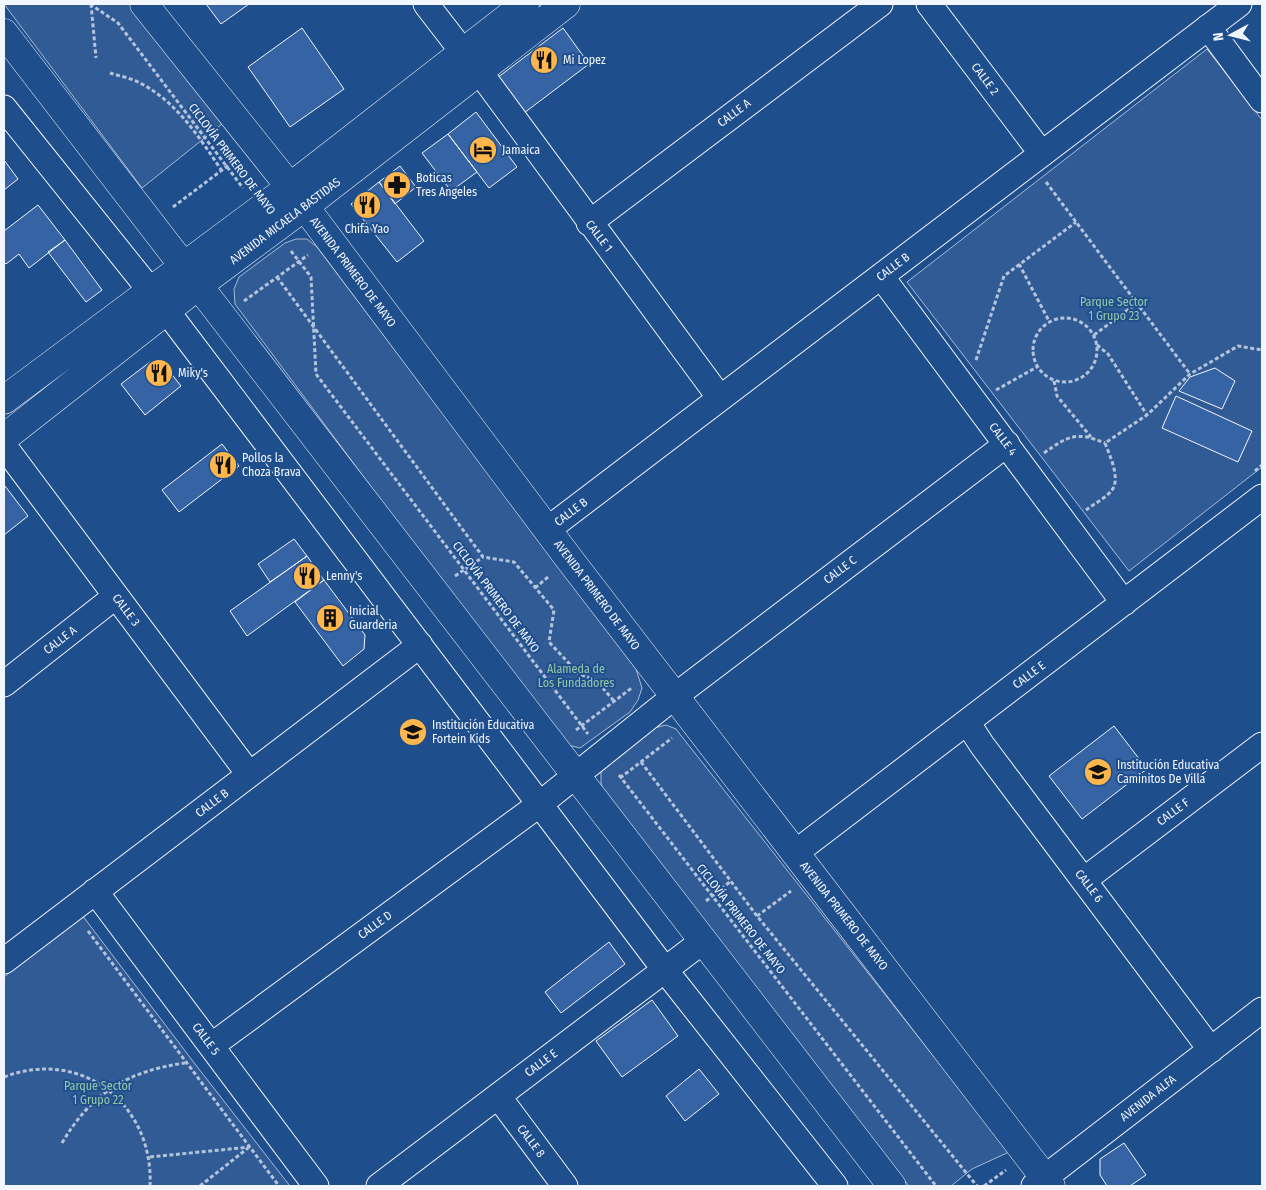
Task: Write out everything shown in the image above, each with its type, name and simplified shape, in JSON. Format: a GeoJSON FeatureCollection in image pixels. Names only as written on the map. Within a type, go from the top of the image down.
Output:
{"type":"FeatureCollection","features":[{"type":"Feature","properties":{"kind":"main road","name":"AVENIDA PRIMERO DE MAYO"},"geometry":{"type":"LineString","coordinates":[[144,4],[297,197],[547,530],[813,875],[1044,1184]]}},
{"type":"Feature","properties":{"kind":"main road","name":"AVENIDA MICAELA BASTIDAS"},"geometry":{"type":"LineString","coordinates":[[471,62],[525,4]]}},
{"type":"Feature","properties":{"kind":"main road","name":"AVENIDA MICAELA BASTIDAS"},"geometry":{"type":"LineString","coordinates":[[4,438],[158,301],[267,220],[471,62],[566,4]]}},
{"type":"Feature","properties":{"kind":"main road"},"geometry":{"type":"LineString","coordinates":[[4,33],[892,1186]]}},
{"type":"Feature","properties":{"kind":"main road","name":"AVENIDA MICAELA BASTIDAS"},"geometry":{"type":"LineString","coordinates":[[4,400],[158,301]]}},
{"type":"Feature","properties":{"kind":"street"},"geometry":{"type":"LineString","coordinates":[[426,4],[471,62]]}},
{"type":"Feature","properties":{"kind":"street","name":"CALLE A"},"geometry":{"type":"LineString","coordinates":[[589,223],[880,4]]}},
{"type":"Feature","properties":{"kind":"street","name":"CALLE 2"},"geometry":{"type":"LineString","coordinates":[[929,4],[1042,154]]}},
{"type":"Feature","properties":{"kind":"street","name":"CALLE B"},"geometry":{"type":"LineString","coordinates":[[547,530],[1239,4]]}},
{"type":"Feature","properties":{"kind":"street"},"geometry":{"type":"LineString","coordinates":[[1208,27],[1262,100]]}},
{"type":"Feature","properties":{"kind":"street","name":"CALLE 1"},"geometry":{"type":"LineString","coordinates":[[471,62],[720,398]]}},
{"type":"Feature","properties":{"kind":"street"},"geometry":{"type":"LineString","coordinates":[[4,108],[158,301],[665,970],[835,1186]]}},
{"type":"Feature","properties":{"kind":"street","name":"CALLE 4"},"geometry":{"type":"LineString","coordinates":[[881,276],[1124,603]]}},
{"type":"Feature","properties":{"kind":"street","name":"CALLE C"},"geometry":{"type":"LineString","coordinates":[[603,753],[675,696],[1007,444]]}},
{"type":"Feature","properties":{"kind":"street","name":"CALLE 3"},"geometry":{"type":"LineString","coordinates":[[4,446],[249,774]]}},
{"type":"Feature","properties":{"kind":"street","name":"CALLE E"},"geometry":{"type":"LineString","coordinates":[[795,853],[1262,497]]}},
{"type":"Feature","properties":{"kind":"street","name":"CALLE A"},"geometry":{"type":"LineString","coordinates":[[4,684],[116,596]]}},
{"type":"Feature","properties":{"kind":"street","name":"CALLE B"},"geometry":{"type":"LineString","coordinates":[[4,961],[420,645]]}},
{"type":"Feature","properties":{"kind":"street","name":"CALLE 6"},"geometry":{"type":"LineString","coordinates":[[967,722],[982,745],[1211,1050]]}},
{"type":"Feature","properties":{"kind":"street","name":"CALLE F"},"geometry":{"type":"LineString","coordinates":[[1084,880],[1262,745]]}},
{"type":"Feature","properties":{"kind":"street","name":"CALLE D"},"geometry":{"type":"LineString","coordinates":[[211,1046],[540,804],[603,753]]}},
{"type":"Feature","properties":{"kind":"street","name":"CALLE 5"},"geometry":{"type":"LineString","coordinates":[[96,891],[316,1186]]}},
{"type":"Feature","properties":{"kind":"street","name":"CALLE E"},"geometry":{"type":"LineString","coordinates":[[379,1186],[703,941]]}},
{"type":"Feature","properties":{"kind":"street","name":"AVENIDA ALFA"},"geometry":{"type":"LineString","coordinates":[[1044,1184],[1262,1010]]}},
{"type":"Feature","properties":{"kind":"street","name":"CALLE 8"},"geometry":{"type":"LineString","coordinates":[[498,1096],[565,1186]]}},
{"type":"Feature","properties":{"kind":"path"},"geometry":{"type":"LineString","coordinates":[[91,4],[96,58]]}},
{"type":"Feature","properties":{"kind":"path","name":"CICLOVÍA PRIMERO DE MAYO"},"geometry":{"type":"LineString","coordinates":[[91,4],[118,23],[311,276],[316,374],[621,778],[936,1186]]}},
{"type":"Feature","properties":{"kind":"path"},"geometry":{"type":"LineString","coordinates":[[110,73],[139,82],[174,108],[189,123],[222,171]]}},
{"type":"Feature","properties":{"kind":"path"},"geometry":{"type":"LineString","coordinates":[[151,223],[256,145]]}},
{"type":"Feature","properties":{"kind":"path"},"geometry":{"type":"LineString","coordinates":[[1044,179],[1190,374]]}},
{"type":"Feature","properties":{"kind":"path"},"geometry":{"type":"LineString","coordinates":[[968,358],[974,365],[1004,276],[1076,222]]}},
{"type":"Feature","properties":{"kind":"path"},"geometry":{"type":"LineString","coordinates":[[223,316],[329,239]]}},
{"type":"Feature","properties":{"kind":"path"},"geometry":{"type":"LineString","coordinates":[[1019,264],[1049,322]]}},
{"type":"Feature","properties":{"kind":"path"},"geometry":{"type":"LineString","coordinates":[[277,277],[483,557],[514,562],[554,610],[549,642],[579,674],[596,680],[614,701]]}},
{"type":"Feature","properties":{"kind":"path"},"geometry":{"type":"LineString","coordinates":[[1094,335],[1137,303]]}},
{"type":"Feature","properties":{"kind":"path"},"geometry":{"type":"LineString","coordinates":[[1069,318],[1079,320],[1088,326],[1094,335],[1097,345],[1095,362],[1086,375],[1076,381],[1054,381],[1045,376],[1037,367],[1033,347],[1041,328],[1049,322],[1069,318]]}},
{"type":"Feature","properties":{"kind":"path"},"geometry":{"type":"LineString","coordinates":[[1097,345],[1108,354],[1147,414]]}},
{"type":"Feature","properties":{"kind":"path"},"geometry":{"type":"LineString","coordinates":[[1105,443],[1147,414],[1190,374],[1238,346],[1262,350]]}},
{"type":"Feature","properties":{"kind":"path"},"geometry":{"type":"LineString","coordinates":[[994,391],[1037,367]]}},
{"type":"Feature","properties":{"kind":"path"},"geometry":{"type":"LineString","coordinates":[[1054,381],[1057,396],[1091,437]]}},
{"type":"Feature","properties":{"kind":"path"},"geometry":{"type":"LineString","coordinates":[[989,384],[1000,399]]}},
{"type":"Feature","properties":{"kind":"path"},"geometry":{"type":"LineString","coordinates":[[1048,461],[1042,454],[1064,439],[1080,435],[1105,443],[1115,482],[1113,490],[1086,510]]}},
{"type":"Feature","properties":{"kind":"path"},"geometry":{"type":"LineString","coordinates":[[1080,503],[1091,517]]}},
{"type":"Feature","properties":{"kind":"path"},"geometry":{"type":"LineString","coordinates":[[434,591],[483,557]]}},
{"type":"Feature","properties":{"kind":"path"},"geometry":{"type":"LineString","coordinates":[[554,746],[655,671]]}},
{"type":"Feature","properties":{"kind":"path"},"geometry":{"type":"LineString","coordinates":[[594,798],[694,721]]}},
{"type":"Feature","properties":{"kind":"path"},"geometry":{"type":"LineString","coordinates":[[641,762],[757,916],[976,1186]]}},
{"type":"Feature","properties":{"kind":"path"},"geometry":{"type":"LineString","coordinates":[[757,916],[813,875]]}},
{"type":"Feature","properties":{"kind":"path"},"geometry":{"type":"LineString","coordinates":[[87,930],[279,1186]]}},
{"type":"Feature","properties":{"kind":"path"},"geometry":{"type":"LineString","coordinates":[[62,1143],[82,1113],[109,1089],[145,1071],[185,1062]]}},
{"type":"Feature","properties":{"kind":"path"},"geometry":{"type":"LineString","coordinates":[[4,1077],[18,1071],[42,1068],[66,1070],[88,1077],[109,1089],[129,1109],[138,1124],[150,1157],[150,1186]]}},
{"type":"Feature","properties":{"kind":"path"},"geometry":{"type":"LineString","coordinates":[[200,1186],[274,1130]]}},
{"type":"Feature","properties":{"kind":"path"},"geometry":{"type":"LineString","coordinates":[[150,1157],[250,1147]]}},
{"type":"Feature","properties":{"kind":"shaded area"},"geometry":{"type":"Polygon","coordinates":[[[4,4],[131,4],[222,124],[142,188],[4,4]]]}},
{"type":"Feature","properties":{"kind":"shaded area","name":"Parque Sector 1 Grupo 23"},"geometry":{"type":"Polygon","coordinates":[[[1207,49],[1262,120],[1262,467],[1129,571],[907,282],[1207,49]]]}},
{"type":"Feature","properties":{"kind":"shaded area","name":"Alameda de Los Fundadores"},"geometry":{"type":"Polygon","coordinates":[[[296,239],[307,239],[317,247],[636,669],[642,688],[638,700],[630,712],[580,748],[568,745],[558,738],[235,304],[234,289],[239,277],[285,243],[296,239]]]}},
{"type":"Feature","properties":{"kind":"shaded area"},"geometry":{"type":"Polygon","coordinates":[[[666,725],[676,729],[1009,1152],[972,1169],[951,1186],[909,1186],[606,796],[601,784],[601,771],[654,728],[666,725]]]}},
{"type":"Feature","properties":{"kind":"shaded area","name":"Parque Sector 1 Grupo 22"},"geometry":{"type":"Polygon","coordinates":[[[82,915],[290,1186],[4,1186],[4,977],[82,915]]]}},
{"type":"Feature","properties":{"kind":"building"},"geometry":{"type":"Polygon","coordinates":[[[206,4],[249,4],[221,24],[206,4]]]}},
{"type":"Feature","properties":{"kind":"building"},"geometry":{"type":"Polygon","coordinates":[[[302,28],[344,89],[290,127],[248,67],[302,28]]]}},
{"type":"Feature","properties":{"kind":"building"},"geometry":{"type":"Polygon","coordinates":[[[563,28],[589,64],[524,113],[497,78],[563,28]]]}},
{"type":"Feature","properties":{"kind":"building","name":"Jamaica"},"geometry":{"type":"Polygon","coordinates":[[[476,112],[517,167],[489,188],[448,134],[476,112]]]}},
{"type":"Feature","properties":{"kind":"building"},"geometry":{"type":"Polygon","coordinates":[[[448,134],[477,172],[451,191],[422,153],[448,134]]]}},
{"type":"Feature","properties":{"kind":"building"},"geometry":{"type":"Polygon","coordinates":[[[4,160],[18,179],[4,190],[4,160]]]}},
{"type":"Feature","properties":{"kind":"building","name":"Boticas Tres Angeles"},"geometry":{"type":"Polygon","coordinates":[[[400,166],[416,187],[395,204],[379,182],[400,166]]]}},
{"type":"Feature","properties":{"kind":"building"},"geometry":{"type":"Polygon","coordinates":[[[379,182],[424,241],[397,262],[351,204],[379,182]]]}},
{"type":"Feature","properties":{"kind":"building"},"geometry":{"type":"Polygon","coordinates":[[[38,205],[65,240],[29,268],[19,254],[6,264],[4,262],[4,231],[38,205]]]}},
{"type":"Feature","properties":{"kind":"building"},"geometry":{"type":"Polygon","coordinates":[[[65,240],[102,290],[86,302],[48,252],[65,240]]]}},
{"type":"Feature","properties":{"kind":"building"},"geometry":{"type":"Polygon","coordinates":[[[150,362],[163,363],[181,386],[145,415],[121,384],[150,362]]]}},
{"type":"Feature","properties":{"kind":"building"},"geometry":{"type":"Polygon","coordinates":[[[1215,368],[1235,381],[1222,409],[1179,391],[1190,377],[1215,368]]]}},
{"type":"Feature","properties":{"kind":"building"},"geometry":{"type":"Polygon","coordinates":[[[1176,396],[1252,431],[1238,462],[1162,428],[1176,396]]]}},
{"type":"Feature","properties":{"kind":"building"},"geometry":{"type":"Polygon","coordinates":[[[222,444],[239,466],[179,512],[162,490],[222,444]]]}},
{"type":"Feature","properties":{"kind":"building"},"geometry":{"type":"Polygon","coordinates":[[[4,487],[28,516],[4,535],[4,487]]]}},
{"type":"Feature","properties":{"kind":"building"},"geometry":{"type":"Polygon","coordinates":[[[294,539],[307,556],[270,582],[258,564],[294,539]]]}},
{"type":"Feature","properties":{"kind":"building"},"geometry":{"type":"Polygon","coordinates":[[[307,556],[324,580],[247,636],[230,611],[307,556]]]}},
{"type":"Feature","properties":{"kind":"building","name":"Inicial Guarderia"},"geometry":{"type":"Polygon","coordinates":[[[324,580],[365,635],[364,649],[343,666],[295,602],[324,580]]]}},
{"type":"Feature","properties":{"kind":"building","name":"Institución Educativa Caminitos De Villa"},"geometry":{"type":"Polygon","coordinates":[[[1114,726],[1147,769],[1082,819],[1049,776],[1114,726]]]}},
{"type":"Feature","properties":{"kind":"building"},"geometry":{"type":"Polygon","coordinates":[[[609,942],[625,964],[561,1013],[545,992],[609,942]]]}},
{"type":"Feature","properties":{"kind":"building"},"geometry":{"type":"Polygon","coordinates":[[[652,1000],[678,1036],[622,1077],[596,1041],[652,1000]]]}},
{"type":"Feature","properties":{"kind":"building"},"geometry":{"type":"Polygon","coordinates":[[[699,1069],[719,1094],[685,1121],[666,1096],[699,1069]]]}},
{"type":"Feature","properties":{"kind":"building"},"geometry":{"type":"Polygon","coordinates":[[[1124,1143],[1146,1175],[1130,1186],[1107,1186],[1100,1175],[1100,1159],[1124,1143]]]}},
{"type":"Feature","properties":{"kind":"place","name":"Mi Lopez"},"geometry":{"type":"Point","coordinates":[544,60]}},
{"type":"Feature","properties":{"kind":"place","name":"Jamaica"},"geometry":{"type":"Point","coordinates":[483,150]}},
{"type":"Feature","properties":{"kind":"place","name":"Boticas Tres Angeles"},"geometry":{"type":"Point","coordinates":[397,185]}},
{"type":"Feature","properties":{"kind":"place","name":"Chifa Yao"},"geometry":{"type":"Point","coordinates":[367,205]}},
{"type":"Feature","properties":{"kind":"place","name":"Miky's"},"geometry":{"type":"Point","coordinates":[159,373]}},
{"type":"Feature","properties":{"kind":"place","name":"Pollos la Choza Brava"},"geometry":{"type":"Point","coordinates":[223,465]}},
{"type":"Feature","properties":{"kind":"place","name":"Lenny's"},"geometry":{"type":"Point","coordinates":[307,576]}},
{"type":"Feature","properties":{"kind":"place","name":"Inicial Guarderia"},"geometry":{"type":"Point","coordinates":[330,618]}},
{"type":"Feature","properties":{"kind":"place","name":"Institución Educativa Fortein Kids"},"geometry":{"type":"Point","coordinates":[413,732]}},
{"type":"Feature","properties":{"kind":"place","name":"Institución Educativa Caminitos De Villa"},"geometry":{"type":"Point","coordinates":[1098,772]}}]}
